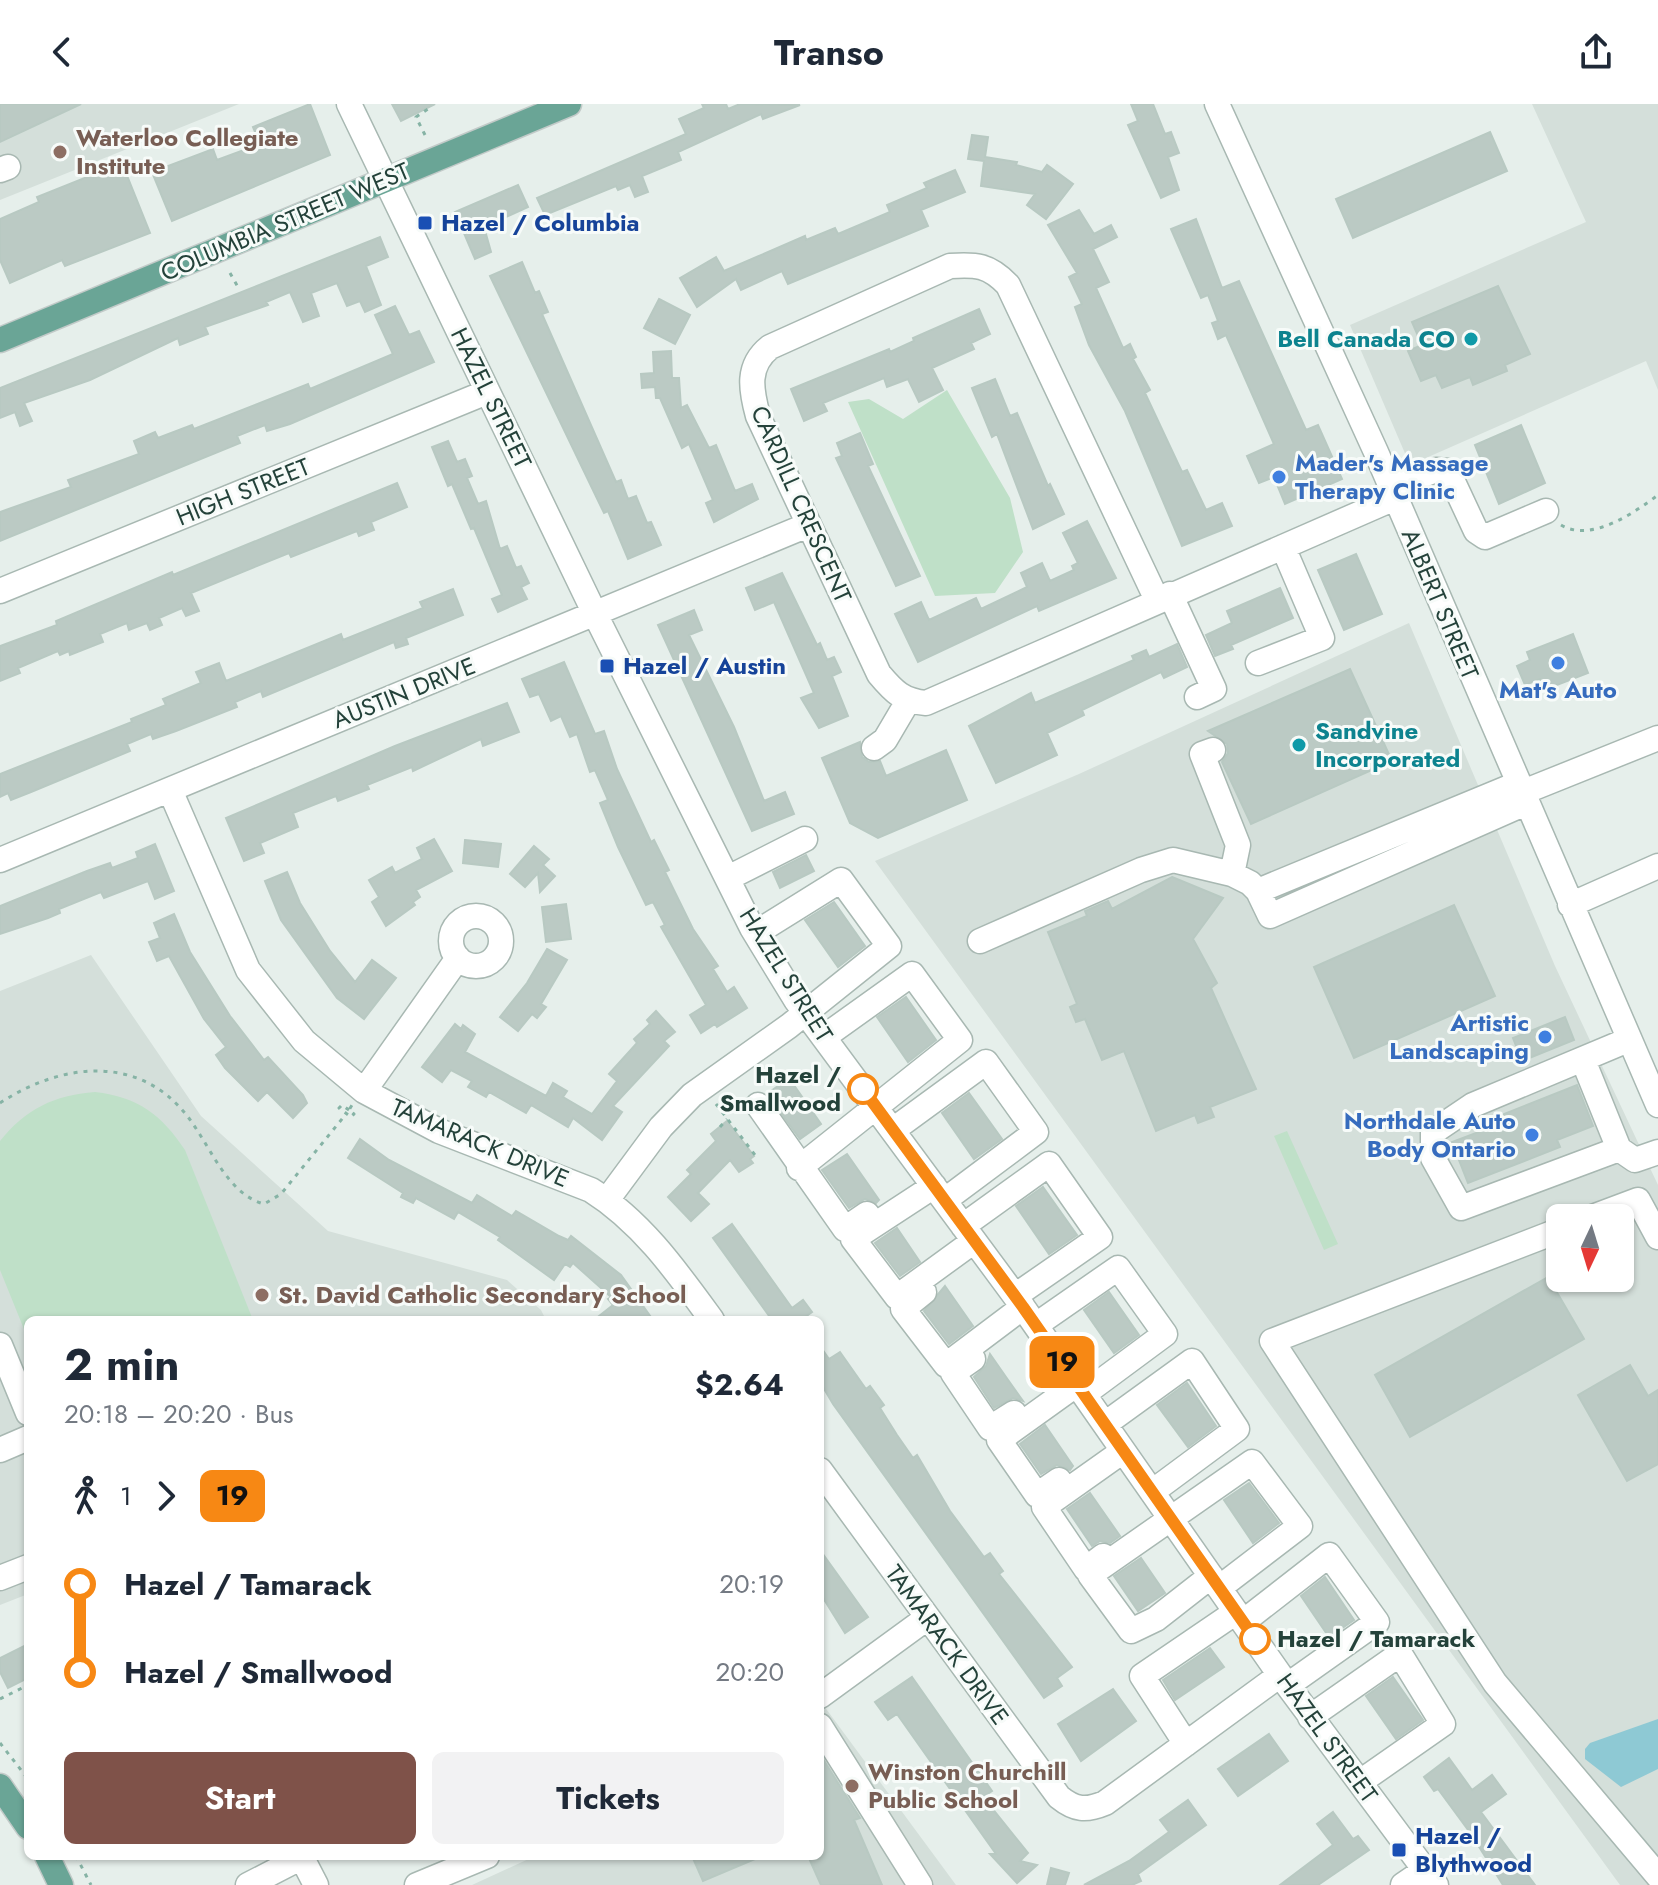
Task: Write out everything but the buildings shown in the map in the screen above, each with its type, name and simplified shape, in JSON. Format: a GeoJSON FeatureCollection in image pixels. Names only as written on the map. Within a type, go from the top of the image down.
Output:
{"type":"FeatureCollection","features":[{"type":"Feature","properties":{"kind":"main road","name":"COLUMBIA STREET WEST"},"geometry":{"type":"LineString","coordinates":[[0,340],[569,104]]}},
{"type":"Feature","properties":{"kind":"main road"},"geometry":{"type":"LineString","coordinates":[[0,1786],[24,1821]]}},
{"type":"Feature","properties":{"kind":"main road"},"geometry":{"type":"LineString","coordinates":[[49,1860],[61,1885]]}},
{"type":"Feature","properties":{"kind":"street","name":"HAZEL STREET"},"geometry":{"type":"LineString","coordinates":[[349,104],[595,614],[756,933],[806,1013],[1026,1311],[1310,1717],[1430,1877]]}},
{"type":"Feature","properties":{"kind":"street","name":"ALBERT STREET"},"geometry":{"type":"LineString","coordinates":[[1217,104],[1393,492],[1658,1105]]}},
{"type":"Feature","properties":{"kind":"street","name":"CARDILL CRESCENT"},"geometry":{"type":"LineString","coordinates":[[908,701],[894,693],[879,674],[758,416],[751,375],[758,356],[770,347],[950,266],[978,264],[994,270],[1008,285],[1163,597],[1214,689],[1197,697]]}},
{"type":"Feature","properties":{"kind":"street","name":"HIGH STREET"},"geometry":{"type":"LineString","coordinates":[[0,591],[487,392]]}},
{"type":"Feature","properties":{"kind":"street"},"geometry":{"type":"LineString","coordinates":[[874,748],[885,740],[908,701],[926,703],[1283,547],[1436,470],[1448,471],[1476,531],[1485,537],[1546,511]]}},
{"type":"Feature","properties":{"kind":"street","name":"AUSTIN DRIVE"},"geometry":{"type":"LineString","coordinates":[[0,860],[808,525]]}},
{"type":"Feature","properties":{"kind":"street"},"geometry":{"type":"LineString","coordinates":[[1258,663],[1322,638],[1283,547]]}},
{"type":"Feature","properties":{"kind":"street"},"geometry":{"type":"LineString","coordinates":[[1258,891],[1521,793],[1658,738]]}},
{"type":"Feature","properties":{"kind":"street"},"geometry":{"type":"LineString","coordinates":[[1213,750],[1202,754],[1238,845],[1232,874]]}},
{"type":"Feature","properties":{"kind":"street","name":"TAMARACK DRIVE"},"geometry":{"type":"LineString","coordinates":[[170,790],[248,970],[304,1041],[364,1091],[439,1131],[591,1190],[607,1200],[669,1260],[709,1316]]}},
{"type":"Feature","properties":{"kind":"street"},"geometry":{"type":"LineString","coordinates":[[980,941],[1164,861],[1197,863],[1232,874],[1258,891],[1270,916],[1521,793]]}},
{"type":"Feature","properties":{"kind":"street"},"geometry":{"type":"LineString","coordinates":[[728,878],[805,839]]}},
{"type":"Feature","properties":{"kind":"street"},"geometry":{"type":"LineString","coordinates":[[1570,905],[1658,866]]}},
{"type":"Feature","properties":{"kind":"street"},"geometry":{"type":"LineString","coordinates":[[607,1200],[661,1127],[692,1095],[806,1013],[889,946],[841,880],[756,933]]}},
{"type":"Feature","properties":{"kind":"street"},"geometry":{"type":"LineString","coordinates":[[364,1091],[458,958]]}},
{"type":"Feature","properties":{"kind":"street"},"geometry":{"type":"LineString","coordinates":[[799,1168],[960,1040],[912,974],[824,1037]]}},
{"type":"Feature","properties":{"kind":"street"},"geometry":{"type":"LineString","coordinates":[[1619,1149],[1461,1208],[1433,1158],[1433,1132],[1473,1105],[1628,1040]]}},
{"type":"Feature","properties":{"kind":"street"},"geometry":{"type":"LineString","coordinates":[[1583,1060],[1619,1149],[1635,1160],[1658,1152]]}},
{"type":"Feature","properties":{"kind":"street"},"geometry":{"type":"LineString","coordinates":[[758,1105],[799,1168],[845,1229],[935,1187],[1036,1132],[986,1062],[893,1130]]}},
{"type":"Feature","properties":{"kind":"street"},"geometry":{"type":"LineString","coordinates":[[1026,1311],[953,1373],[990,1428],[1077,1384],[1165,1334],[1118,1268],[1026,1311],[946,1365],[903,1309],[1049,1164],[1100,1237],[1026,1311]]}},
{"type":"Feature","properties":{"kind":"street"},"geometry":{"type":"LineString","coordinates":[[935,1187],[853,1239],[897,1297],[973,1239]]}},
{"type":"Feature","properties":{"kind":"street"},"geometry":{"type":"LineString","coordinates":[[1627,1204],[1638,1200],[1658,1237]]}},
{"type":"Feature","properties":{"kind":"street"},"geometry":{"type":"LineString","coordinates":[[1546,1235],[1272,1341],[1495,1683],[1658,1876]]}},
{"type":"Feature","properties":{"kind":"street"},"geometry":{"type":"LineString","coordinates":[[0,1345],[24,1403]]}},
{"type":"Feature","properties":{"kind":"street"},"geometry":{"type":"LineString","coordinates":[[1162,1506],[1090,1575],[1131,1631],[1156,1619],[1300,1526],[1252,1462],[1162,1506],[1086,1569],[1044,1507],[1192,1361],[1237,1429],[1162,1506]]}},
{"type":"Feature","properties":{"kind":"street"},"geometry":{"type":"LineString","coordinates":[[1077,1384],[999,1440],[1037,1495],[1115,1439]]}},
{"type":"Feature","properties":{"kind":"street"},"geometry":{"type":"LineString","coordinates":[[0,1450],[24,1440]]}},
{"type":"Feature","properties":{"kind":"street","name":"TAMARACK DRIVE"},"geometry":{"type":"LineString","coordinates":[[824,1476],[1059,1797],[1076,1808],[1087,1809],[1105,1803],[1186,1744],[1377,1622],[1329,1555],[1239,1617]]}},
{"type":"Feature","properties":{"kind":"street"},"geometry":{"type":"LineString","coordinates":[[0,1578],[24,1569]]}},
{"type":"Feature","properties":{"kind":"street"},"geometry":{"type":"LineString","coordinates":[[1186,1744],[1142,1676],[1239,1617]]}},
{"type":"Feature","properties":{"kind":"street"},"geometry":{"type":"LineString","coordinates":[[824,1693],[927,1618]]}},
{"type":"Feature","properties":{"kind":"street"},"geometry":{"type":"LineString","coordinates":[[1310,1717],[1400,1654],[1443,1724],[1360,1782]]}},
{"type":"Feature","properties":{"kind":"street"},"geometry":{"type":"LineString","coordinates":[[824,1732],[920,1885]]}},
{"type":"Feature","properties":{"kind":"street"},"geometry":{"type":"LineString","coordinates":[[248,1885],[295,1860]]}},
{"type":"Feature","properties":{"kind":"street"},"geometry":{"type":"LineString","coordinates":[[304,1860],[316,1885]]}},
{"type":"Feature","properties":{"kind":"street"},"geometry":{"type":"LineString","coordinates":[[417,1885],[477,1860]]}},
{"type":"Feature","properties":{"kind":"street"},"geometry":{"type":"LineString","coordinates":[[1403,1885],[1430,1877]]}},
{"type":"Feature","properties":{"kind":"path"},"geometry":{"type":"LineString","coordinates":[[425,135],[416,117],[428,109]]}},
{"type":"Feature","properties":{"kind":"path"},"geometry":{"type":"LineString","coordinates":[[230,273],[238,287]]}},
{"type":"Feature","properties":{"kind":"path"},"geometry":{"type":"LineString","coordinates":[[1546,511],[1568,529],[1588,531],[1646,505],[1658,495]]}},
{"type":"Feature","properties":{"kind":"path"},"geometry":{"type":"LineString","coordinates":[[0,1103],[27,1087],[68,1072],[102,1070],[138,1078],[174,1100],[243,1195],[264,1204],[281,1194],[346,1114]]}},
{"type":"Feature","properties":{"kind":"path"},"geometry":{"type":"LineString","coordinates":[[716,1103],[755,1155]]}},
{"type":"Feature","properties":{"kind":"path"},"geometry":{"type":"LineString","coordinates":[[720,1127],[727,1119]]}},
{"type":"Feature","properties":{"kind":"path"},"geometry":{"type":"LineString","coordinates":[[0,1699],[24,1687]]}},
{"type":"Feature","properties":{"kind":"path"},"geometry":{"type":"LineString","coordinates":[[0,1743],[24,1774]]}},
{"type":"Feature","properties":{"kind":"path"},"geometry":{"type":"LineString","coordinates":[[78,1860],[91,1885]]}},
{"type":"Feature","properties":{"kind":"shaded area","name":"Waterloo Collegiate Institute"},"geometry":{"type":"Polygon","coordinates":[[[0,104],[239,104],[0,200],[0,104]]]}},
{"type":"Feature","properties":{"kind":"shaded area"},"geometry":{"type":"Polygon","coordinates":[[[1532,104],[1658,104],[1658,390],[1646,361],[1410,465],[1350,325],[1586,222],[1532,104]]]}},
{"type":"Feature","properties":{"kind":"shaded area"},"geometry":{"type":"Polygon","coordinates":[[[1409,623],[1555,966],[1658,1185],[1658,1885],[1620,1885],[875,861],[1079,774],[1409,623]]]}},
{"type":"Feature","properties":{"kind":"shaded area","name":"St. David Catholic Secondary School"},"geometry":{"type":"Polygon","coordinates":[[[91,955],[201,1116],[328,1231],[507,1280],[544,1316],[24,1316],[24,1596],[0,1605],[0,991],[91,955]]]}},
{"type":"Feature","properties":{"kind":"shaded area","name":"Winston Churchill Public School"},"geometry":{"type":"Polygon","coordinates":[[[824,1706],[956,1885],[472,1885],[526,1860],[824,1860],[824,1706]]]}},
{"type":"Feature","properties":{"kind":"green space"},"geometry":{"type":"Polygon","coordinates":[[[947,390],[1010,498],[1023,552],[995,593],[935,596],[848,402],[869,399],[903,419],[947,390]]]}},
{"type":"Feature","properties":{"kind":"green space"},"geometry":{"type":"Polygon","coordinates":[[[80,1094],[110,1094],[136,1103],[158,1118],[185,1150],[251,1316],[24,1316],[24,1329],[0,1270],[0,1141],[31,1112],[54,1100],[80,1094]]]}},
{"type":"Feature","properties":{"kind":"green space"},"geometry":{"type":"Polygon","coordinates":[[[1287,1131],[1338,1244],[1324,1250],[1274,1136],[1287,1131]]]}},
{"type":"Feature","properties":{"kind":"water"},"geometry":{"type":"Polygon","coordinates":[[[1658,1719],[1658,1769],[1621,1787],[1585,1759],[1585,1749],[1590,1743],[1658,1719]]]}},
{"type":"Feature","properties":{"kind":"bus line","name":"19"},"geometry":{"type":"LineString","coordinates":[[863,1089],[1023,1307],[1255,1639]]}},
{"type":"Feature","properties":{"kind":"place","name":"Waterloo Collegiate Institute"},"geometry":{"type":"Point","coordinates":[60,152]}},
{"type":"Feature","properties":{"kind":"place","name":"Hazel / Columbia"},"geometry":{"type":"Point","coordinates":[425,223]}},
{"type":"Feature","properties":{"kind":"place","name":"Bell Canada CO"},"geometry":{"type":"Point","coordinates":[1471,339]}},
{"type":"Feature","properties":{"kind":"place","name":"Mader's Massage Therapy Clinic"},"geometry":{"type":"Point","coordinates":[1279,477]}},
{"type":"Feature","properties":{"kind":"place","name":"Mat's Auto"},"geometry":{"type":"Point","coordinates":[1558,663]}},
{"type":"Feature","properties":{"kind":"place","name":"Hazel / Austin"},"geometry":{"type":"Point","coordinates":[607,666]}},
{"type":"Feature","properties":{"kind":"place","name":"Sandvine Incorporated"},"geometry":{"type":"Point","coordinates":[1299,745]}},
{"type":"Feature","properties":{"kind":"place","name":"Artistic Landscaping"},"geometry":{"type":"Point","coordinates":[1545,1037]}},
{"type":"Feature","properties":{"kind":"place","name":"Hazel / Smallwood"},"geometry":{"type":"Point","coordinates":[863,1089]}},
{"type":"Feature","properties":{"kind":"place","name":"Northdale Auto Body Ontario"},"geometry":{"type":"Point","coordinates":[1532,1135]}},
{"type":"Feature","properties":{"kind":"place","name":"St. David Catholic Secondary School"},"geometry":{"type":"Point","coordinates":[262,1295]}},
{"type":"Feature","properties":{"kind":"place","name":"Hazel / Tamarack"},"geometry":{"type":"Point","coordinates":[1255,1639]}},
{"type":"Feature","properties":{"kind":"place","name":"Winston Churchill Public School"},"geometry":{"type":"Point","coordinates":[852,1786]}},
{"type":"Feature","properties":{"kind":"place","name":"Hazel / Blythwood"},"geometry":{"type":"Point","coordinates":[1399,1850]}}]}
